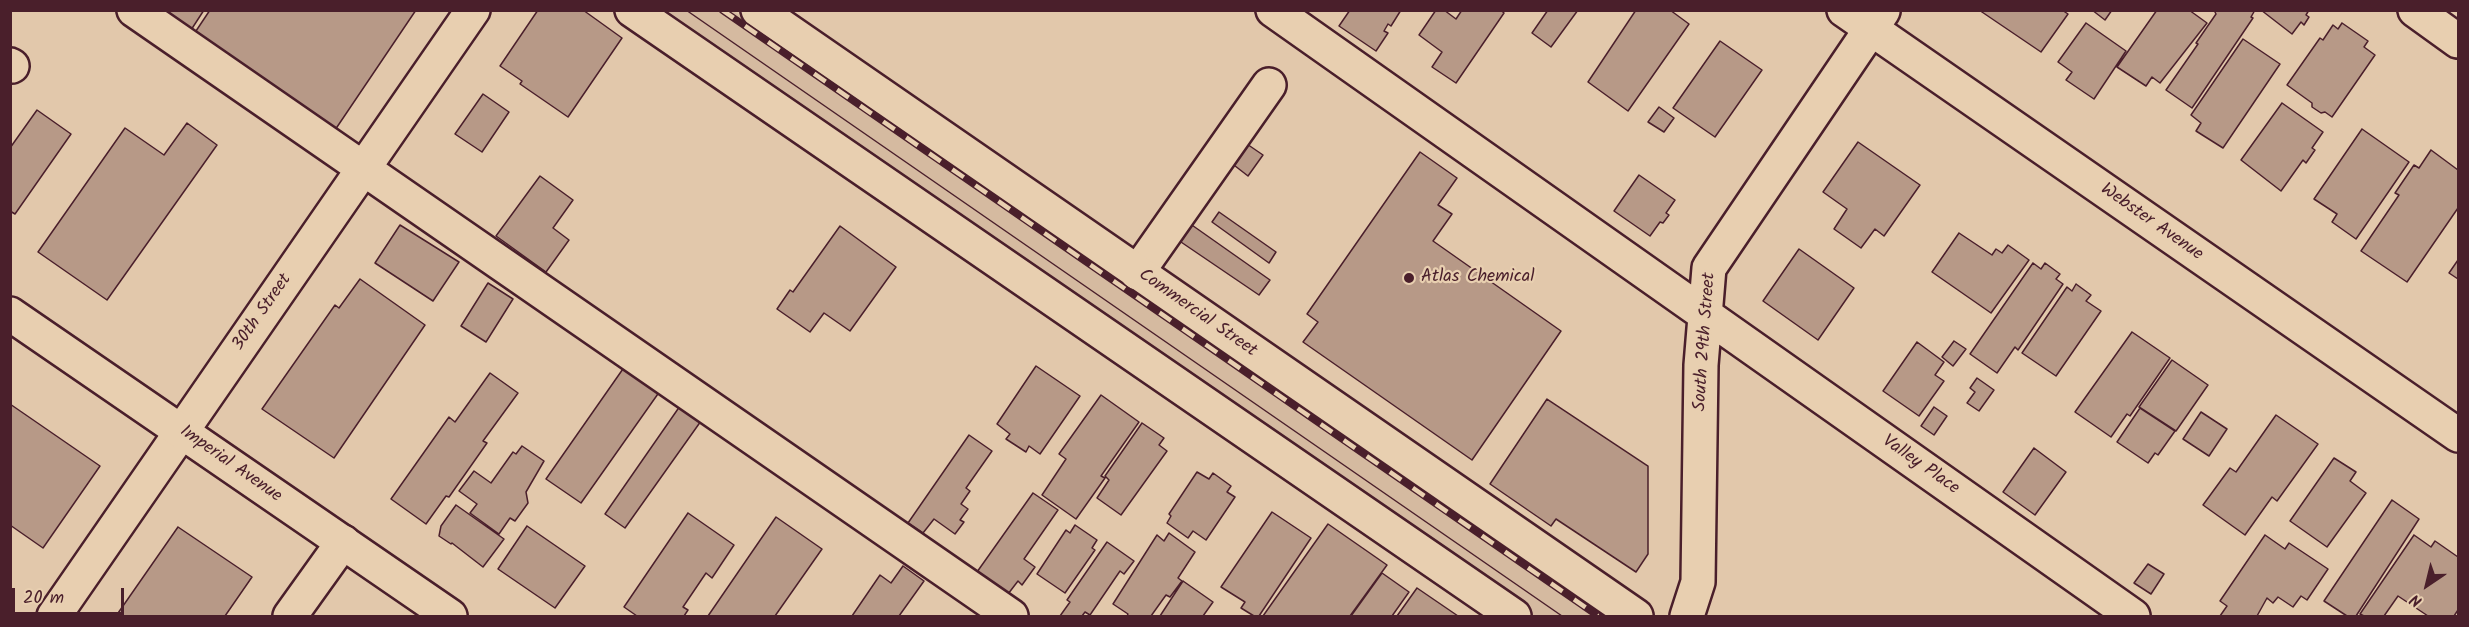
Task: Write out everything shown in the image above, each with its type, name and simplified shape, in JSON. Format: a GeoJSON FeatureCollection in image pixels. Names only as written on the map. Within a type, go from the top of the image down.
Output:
{"type":"FeatureCollection","features":[{"type":"Feature","properties":{"kind":"street"},"geometry":{"type":"LineString","coordinates":[[134,10],[1011,616]]}},
{"type":"Feature","properties":{"kind":"street","name":"30th Street"},"geometry":{"type":"LineString","coordinates":[[54,616],[473,10]]}},
{"type":"Feature","properties":{"kind":"street"},"geometry":{"type":"LineString","coordinates":[[632,10],[1514,616]]}},
{"type":"Feature","properties":{"kind":"street","name":"Commercial Street"},"geometry":{"type":"LineString","coordinates":[[758,10],[1636,616]]}},
{"type":"Feature","properties":{"kind":"street","name":"Valley Place"},"geometry":{"type":"LineString","coordinates":[[1272,10],[2133,616]]}},
{"type":"Feature","properties":{"kind":"street","name":"Webster Avenue"},"geometry":{"type":"LineString","coordinates":[[1844,10],[1878,20],[2458,435]]}},
{"type":"Feature","properties":{"kind":"street"},"geometry":{"type":"LineString","coordinates":[[2415,10],[2458,41]]}},
{"type":"Feature","properties":{"kind":"street","name":"South 29th Street"},"geometry":{"type":"LineString","coordinates":[[1686,616],[1698,582],[1701,365],[1708,268],[1878,20]]}},
{"type":"Feature","properties":{"kind":"street"},"geometry":{"type":"LineString","coordinates":[[1137,273],[1269,85]]}},
{"type":"Feature","properties":{"kind":"street","name":"Imperial Avenue"},"geometry":{"type":"LineString","coordinates":[[10,314],[450,616]]}},
{"type":"Feature","properties":{"kind":"street"},"geometry":{"type":"LineString","coordinates":[[290,616],[343,542]]}},
{"type":"Feature","properties":{"kind":"shaded area"},"geometry":{"type":"Polygon","coordinates":[[[655,11],[733,11],[1613,616],[1534,616],[655,11]]]}},
{"type":"Feature","properties":{"kind":"building"},"geometry":{"type":"Polygon","coordinates":[[[163,10],[204,10],[191,30],[163,10]]]}},
{"type":"Feature","properties":{"kind":"building"},"geometry":{"type":"Polygon","coordinates":[[[210,10],[416,10],[335,130],[194,34],[210,10]]]}},
{"type":"Feature","properties":{"kind":"building"},"geometry":{"type":"Polygon","coordinates":[[[538,10],[583,10],[622,38],[568,117],[520,84],[522,81],[500,66],[538,10]]]}},
{"type":"Feature","properties":{"kind":"building"},"geometry":{"type":"Polygon","coordinates":[[[1350,10],[1401,10],[1391,26],[1388,24],[1384,31],[1388,33],[1376,51],[1339,26],[1350,10]]]}},
{"type":"Feature","properties":{"kind":"building"},"geometry":{"type":"Polygon","coordinates":[[[1436,10],[1444,10],[1456,19],[1462,10],[1501,10],[1504,13],[1456,83],[1432,67],[1442,52],[1419,35],[1436,10]]]}},
{"type":"Feature","properties":{"kind":"building"},"geometry":{"type":"Polygon","coordinates":[[[1548,10],[1578,10],[1551,47],[1532,33],[1548,10]]]}},
{"type":"Feature","properties":{"kind":"building"},"geometry":{"type":"Polygon","coordinates":[[[1636,10],[1670,10],[1689,24],[1628,111],[1588,82],[1636,10]]]}},
{"type":"Feature","properties":{"kind":"building"},"geometry":{"type":"Polygon","coordinates":[[[1979,10],[2062,10],[2068,14],[2041,52],[1979,10]]]}},
{"type":"Feature","properties":{"kind":"building"},"geometry":{"type":"Polygon","coordinates":[[[2092,10],[2112,10],[2105,20],[2092,10]]]}},
{"type":"Feature","properties":{"kind":"building"},"geometry":{"type":"Polygon","coordinates":[[[2157,10],[2189,10],[2207,23],[2160,83],[2152,77],[2146,86],[2117,67],[2157,10]]]}},
{"type":"Feature","properties":{"kind":"building"},"geometry":{"type":"Polygon","coordinates":[[[2214,10],[2255,10],[2251,17],[2253,18],[2192,108],[2166,90],[2216,14],[2214,10]]]}},
{"type":"Feature","properties":{"kind":"building"},"geometry":{"type":"Polygon","coordinates":[[[2261,10],[2309,10],[2306,15],[2309,17],[2304,25],[2301,22],[2292,34],[2261,10]]]}},
{"type":"Feature","properties":{"kind":"building"},"geometry":{"type":"Polygon","coordinates":[[[2086,23],[2126,51],[2094,99],[2066,80],[2072,72],[2058,62],[2086,23]]]}},
{"type":"Feature","properties":{"kind":"building"},"geometry":{"type":"Polygon","coordinates":[[[2342,23],[2368,41],[2364,47],[2375,55],[2332,117],[2312,107],[2312,103],[2287,85],[2320,38],[2323,40],[2333,25],[2338,29],[2342,23]]]}},
{"type":"Feature","properties":{"kind":"building"},"geometry":{"type":"Polygon","coordinates":[[[2243,39],[2280,64],[2223,148],[2196,131],[2201,123],[2191,115],[2243,39]]]}},
{"type":"Feature","properties":{"kind":"building"},"geometry":{"type":"Polygon","coordinates":[[[1720,41],[1762,70],[1715,137],[1673,108],[1720,41]]]}},
{"type":"Feature","properties":{"kind":"building"},"geometry":{"type":"Polygon","coordinates":[[[483,94],[509,112],[482,152],[455,134],[483,94]]]}},
{"type":"Feature","properties":{"kind":"building"},"geometry":{"type":"Polygon","coordinates":[[[2282,103],[2323,132],[2312,148],[2315,150],[2306,163],[2303,160],[2281,191],[2241,160],[2282,103]]]}},
{"type":"Feature","properties":{"kind":"building"},"geometry":{"type":"Polygon","coordinates":[[[1659,107],[1674,118],[1664,132],[1648,122],[1659,107]]]}},
{"type":"Feature","properties":{"kind":"building"},"geometry":{"type":"Polygon","coordinates":[[[37,110],[71,134],[15,214],[10,211],[10,148],[37,110]]]}},
{"type":"Feature","properties":{"kind":"building"},"geometry":{"type":"Polygon","coordinates":[[[187,123],[217,145],[107,300],[38,252],[125,128],[164,155],[187,123]]]}},
{"type":"Feature","properties":{"kind":"building"},"geometry":{"type":"Polygon","coordinates":[[[2362,129],[2409,162],[2356,239],[2332,222],[2337,214],[2314,199],[2362,129]]]}},
{"type":"Feature","properties":{"kind":"building"},"geometry":{"type":"Polygon","coordinates":[[[1244,142],[1263,155],[1248,176],[1230,162],[1244,142]]]}},
{"type":"Feature","properties":{"kind":"building"},"geometry":{"type":"Polygon","coordinates":[[[1858,142],[1920,185],[1884,236],[1875,229],[1861,248],[1834,229],[1847,209],[1823,192],[1858,142]]]}},
{"type":"Feature","properties":{"kind":"building"},"geometry":{"type":"Polygon","coordinates":[[[2431,150],[2458,170],[2458,208],[2407,282],[2361,251],[2399,195],[2395,193],[2414,165],[2419,168],[2431,150]]]}},
{"type":"Feature","properties":{"kind":"building","name":"Atlas Chemical"},"geometry":{"type":"Polygon","coordinates":[[[1420,152],[1457,178],[1438,205],[1452,214],[1433,241],[1561,331],[1472,460],[1303,342],[1318,322],[1307,314],[1420,152]]]}},
{"type":"Feature","properties":{"kind":"building"},"geometry":{"type":"Polygon","coordinates":[[[1639,175],[1675,200],[1666,213],[1669,215],[1663,223],[1660,222],[1650,236],[1614,211],[1639,175]]]}},
{"type":"Feature","properties":{"kind":"building"},"geometry":{"type":"Polygon","coordinates":[[[540,176],[573,200],[553,228],[569,240],[546,272],[496,236],[540,176]]]}},
{"type":"Feature","properties":{"kind":"building"},"geometry":{"type":"Polygon","coordinates":[[[1219,212],[1276,252],[1269,263],[1212,222],[1219,212]]]}},
{"type":"Feature","properties":{"kind":"building"},"geometry":{"type":"Polygon","coordinates":[[[1189,223],[1270,280],[1259,295],[1178,240],[1189,223]]]}},
{"type":"Feature","properties":{"kind":"building"},"geometry":{"type":"Polygon","coordinates":[[[400,225],[459,262],[433,301],[375,263],[400,225]]]}},
{"type":"Feature","properties":{"kind":"building"},"geometry":{"type":"Polygon","coordinates":[[[840,226],[896,267],[850,331],[824,313],[810,332],[777,309],[790,290],[793,292],[840,226]]]}},
{"type":"Feature","properties":{"kind":"building"},"geometry":{"type":"Polygon","coordinates":[[[1959,233],[1992,255],[1996,249],[2002,253],[2008,245],[2029,260],[1991,313],[1932,272],[1959,233]]]}},
{"type":"Feature","properties":{"kind":"building"},"geometry":{"type":"Polygon","coordinates":[[[1799,249],[1854,288],[1818,340],[1763,301],[1799,249]]]}},
{"type":"Feature","properties":{"kind":"building"},"geometry":{"type":"Polygon","coordinates":[[[2458,260],[2458,279],[2449,273],[2458,260]]]}},
{"type":"Feature","properties":{"kind":"building"},"geometry":{"type":"Polygon","coordinates":[[[2033,263],[2041,269],[2045,263],[2060,274],[2056,279],[2063,284],[2018,350],[2015,347],[1997,373],[1970,354],[2033,263]]]}},
{"type":"Feature","properties":{"kind":"building"},"geometry":{"type":"Polygon","coordinates":[[[360,279],[425,325],[334,458],[262,409],[335,305],[339,308],[360,279]]]}},
{"type":"Feature","properties":{"kind":"building"},"geometry":{"type":"Polygon","coordinates":[[[488,283],[513,299],[486,342],[461,326],[488,283]]]}},
{"type":"Feature","properties":{"kind":"building"},"geometry":{"type":"Polygon","coordinates":[[[2076,284],[2091,295],[2086,301],[2101,311],[2056,376],[2022,353],[2067,287],[2072,291],[2076,284]]]}},
{"type":"Feature","properties":{"kind":"building"},"geometry":{"type":"Polygon","coordinates":[[[2132,332],[2170,358],[2130,416],[2127,414],[2111,437],[2075,412],[2132,332]]]}},
{"type":"Feature","properties":{"kind":"building"},"geometry":{"type":"Polygon","coordinates":[[[1954,341],[1966,349],[1953,366],[1942,357],[1954,341]]]}},
{"type":"Feature","properties":{"kind":"building"},"geometry":{"type":"Polygon","coordinates":[[[1917,342],[1944,362],[1935,375],[1944,381],[1919,416],[1883,391],[1917,342]]]}},
{"type":"Feature","properties":{"kind":"building"},"geometry":{"type":"Polygon","coordinates":[[[2172,360],[2208,385],[2176,431],[2139,407],[2172,360]]]}},
{"type":"Feature","properties":{"kind":"building"},"geometry":{"type":"Polygon","coordinates":[[[625,366],[660,391],[581,503],[546,479],[625,366]]]}},
{"type":"Feature","properties":{"kind":"building"},"geometry":{"type":"Polygon","coordinates":[[[1036,366],[1080,396],[1040,454],[1029,446],[1026,452],[1006,439],[1010,434],[997,424],[1036,366]]]}},
{"type":"Feature","properties":{"kind":"building"},"geometry":{"type":"Polygon","coordinates":[[[490,373],[518,393],[483,441],[487,443],[449,497],[446,496],[426,524],[391,499],[449,417],[455,422],[490,373]]]}},
{"type":"Feature","properties":{"kind":"building"},"geometry":{"type":"Polygon","coordinates":[[[1977,378],[1994,390],[1979,411],[1967,403],[1975,392],[1970,388],[1977,378]]]}},
{"type":"Feature","properties":{"kind":"building"},"geometry":{"type":"Polygon","coordinates":[[[1101,395],[1139,422],[1101,476],[1105,478],[1076,519],[1042,495],[1066,459],[1059,454],[1101,395]]]}},
{"type":"Feature","properties":{"kind":"building"},"geometry":{"type":"Polygon","coordinates":[[[1547,399],[1648,466],[1648,554],[1636,572],[1556,519],[1551,526],[1490,484],[1547,399]]]}},
{"type":"Feature","properties":{"kind":"building"},"geometry":{"type":"Polygon","coordinates":[[[10,404],[100,466],[43,548],[10,525],[10,404]]]}},
{"type":"Feature","properties":{"kind":"building"},"geometry":{"type":"Polygon","coordinates":[[[680,406],[701,421],[625,528],[605,514],[680,406]]]}},
{"type":"Feature","properties":{"kind":"building"},"geometry":{"type":"Polygon","coordinates":[[[1934,407],[1947,416],[1934,435],[1921,426],[1934,407]]]}},
{"type":"Feature","properties":{"kind":"building"},"geometry":{"type":"Polygon","coordinates":[[[2140,408],[2175,431],[2158,455],[2155,453],[2148,463],[2117,442],[2140,408]]]}},
{"type":"Feature","properties":{"kind":"building"},"geometry":{"type":"Polygon","coordinates":[[[2201,412],[2227,429],[2209,456],[2183,439],[2201,412]]]}},
{"type":"Feature","properties":{"kind":"building"},"geometry":{"type":"Polygon","coordinates":[[[2276,415],[2318,444],[2277,501],[2272,497],[2245,535],[2203,505],[2230,468],[2236,472],[2276,415]]]}},
{"type":"Feature","properties":{"kind":"building"},"geometry":{"type":"Polygon","coordinates":[[[1142,423],[1164,438],[1159,445],[1167,451],[1121,515],[1097,498],[1109,480],[1105,476],[1142,423]]]}},
{"type":"Feature","properties":{"kind":"building"},"geometry":{"type":"Polygon","coordinates":[[[969,435],[992,451],[966,488],[970,491],[961,504],[968,509],[960,520],[964,522],[955,534],[934,519],[923,533],[908,523],[969,435]]]}},
{"type":"Feature","properties":{"kind":"building"},"geometry":{"type":"Polygon","coordinates":[[[522,446],[544,461],[526,492],[528,503],[515,521],[510,518],[499,534],[470,513],[477,504],[459,491],[474,471],[491,483],[513,452],[516,454],[522,446]]]}},
{"type":"Feature","properties":{"kind":"building"},"geometry":{"type":"Polygon","coordinates":[[[2034,448],[2066,472],[2035,515],[2003,492],[2034,448]]]}},
{"type":"Feature","properties":{"kind":"building"},"geometry":{"type":"Polygon","coordinates":[[[2334,458],[2356,472],[2350,481],[2366,493],[2327,547],[2290,521],[2334,458]]]}},
{"type":"Feature","properties":{"kind":"building"},"geometry":{"type":"Polygon","coordinates":[[[1197,472],[1209,479],[1213,473],[1231,486],[1227,492],[1235,497],[1206,540],[1193,531],[1188,538],[1167,523],[1171,516],[1169,514],[1197,472]]]}},
{"type":"Feature","properties":{"kind":"building"},"geometry":{"type":"Polygon","coordinates":[[[1033,493],[1058,510],[1024,559],[1035,567],[1022,585],[1018,581],[1008,594],[977,572],[1033,493]]]}},
{"type":"Feature","properties":{"kind":"building"},"geometry":{"type":"Polygon","coordinates":[[[2392,500],[2419,519],[2356,616],[2347,616],[2324,601],[2392,500]]]}},
{"type":"Feature","properties":{"kind":"building"},"geometry":{"type":"Polygon","coordinates":[[[456,505],[504,539],[483,567],[439,536],[441,526],[456,505]]]}},
{"type":"Feature","properties":{"kind":"building"},"geometry":{"type":"Polygon","coordinates":[[[1272,512],[1311,538],[1259,616],[1254,616],[1241,608],[1245,602],[1221,587],[1272,512]]]}},
{"type":"Feature","properties":{"kind":"building"},"geometry":{"type":"Polygon","coordinates":[[[688,513],[734,545],[712,578],[706,573],[683,607],[688,610],[684,616],[637,616],[624,607],[688,513]]]}},
{"type":"Feature","properties":{"kind":"building"},"geometry":{"type":"Polygon","coordinates":[[[776,517],[822,549],[775,616],[708,616],[776,517]]]}},
{"type":"Feature","properties":{"kind":"building"},"geometry":{"type":"Polygon","coordinates":[[[1328,524],[1387,565],[1350,616],[1263,616],[1328,524]]]}},
{"type":"Feature","properties":{"kind":"building"},"geometry":{"type":"Polygon","coordinates":[[[1075,525],[1097,540],[1092,548],[1095,550],[1065,593],[1037,574],[1066,530],[1070,533],[1075,525]]]}},
{"type":"Feature","properties":{"kind":"building"},"geometry":{"type":"Polygon","coordinates":[[[527,526],[585,566],[555,608],[498,569],[527,526]]]}},
{"type":"Feature","properties":{"kind":"building"},"geometry":{"type":"Polygon","coordinates":[[[178,527],[252,577],[225,616],[116,616],[178,527]]]}},
{"type":"Feature","properties":{"kind":"building"},"geometry":{"type":"Polygon","coordinates":[[[1169,533],[1195,552],[1178,578],[1182,581],[1170,597],[1166,595],[1151,616],[1127,616],[1128,614],[1113,604],[1157,535],[1164,541],[1169,533]]]}},
{"type":"Feature","properties":{"kind":"building"},"geometry":{"type":"Polygon","coordinates":[[[2265,535],[2285,549],[2289,543],[2328,569],[2307,600],[2301,596],[2293,607],[2278,597],[2273,603],[2267,598],[2257,616],[2220,616],[2227,606],[2220,601],[2265,535]]]}},
{"type":"Feature","properties":{"kind":"building"},"geometry":{"type":"Polygon","coordinates":[[[2414,535],[2431,547],[2435,541],[2458,557],[2458,610],[2454,616],[2428,616],[2398,596],[2384,616],[2360,614],[2414,535]]]}},
{"type":"Feature","properties":{"kind":"building"},"geometry":{"type":"Polygon","coordinates":[[[1107,542],[1134,561],[1124,574],[1120,571],[1090,615],[1085,612],[1082,616],[1060,616],[1070,602],[1067,600],[1107,542]]]}},
{"type":"Feature","properties":{"kind":"building"},"geometry":{"type":"Polygon","coordinates":[[[2148,564],[2164,574],[2151,594],[2134,583],[2148,564]]]}},
{"type":"Feature","properties":{"kind":"building"},"geometry":{"type":"Polygon","coordinates":[[[903,566],[924,581],[899,616],[852,616],[880,575],[891,583],[903,566]]]}},
{"type":"Feature","properties":{"kind":"building"},"geometry":{"type":"Polygon","coordinates":[[[1382,573],[1409,592],[1392,616],[1351,616],[1382,573]]]}},
{"type":"Feature","properties":{"kind":"building"},"geometry":{"type":"Polygon","coordinates":[[[1183,581],[1213,602],[1203,616],[1160,616],[1183,581]]]}},
{"type":"Feature","properties":{"kind":"building"},"geometry":{"type":"Polygon","coordinates":[[[1417,588],[1458,616],[1397,616],[1417,588]]]}},
{"type":"Feature","properties":{"kind":"tram line"},"geometry":{"type":"LineString","coordinates":[[686,10],[1562,616]]}},
{"type":"Feature","properties":{"kind":"railway"},"geometry":{"type":"LineString","coordinates":[[722,10],[1598,616]]}},
{"type":"Feature","properties":{"kind":"place","name":"Atlas Chemical"},"geometry":{"type":"Point","coordinates":[1409,278]}}]}
